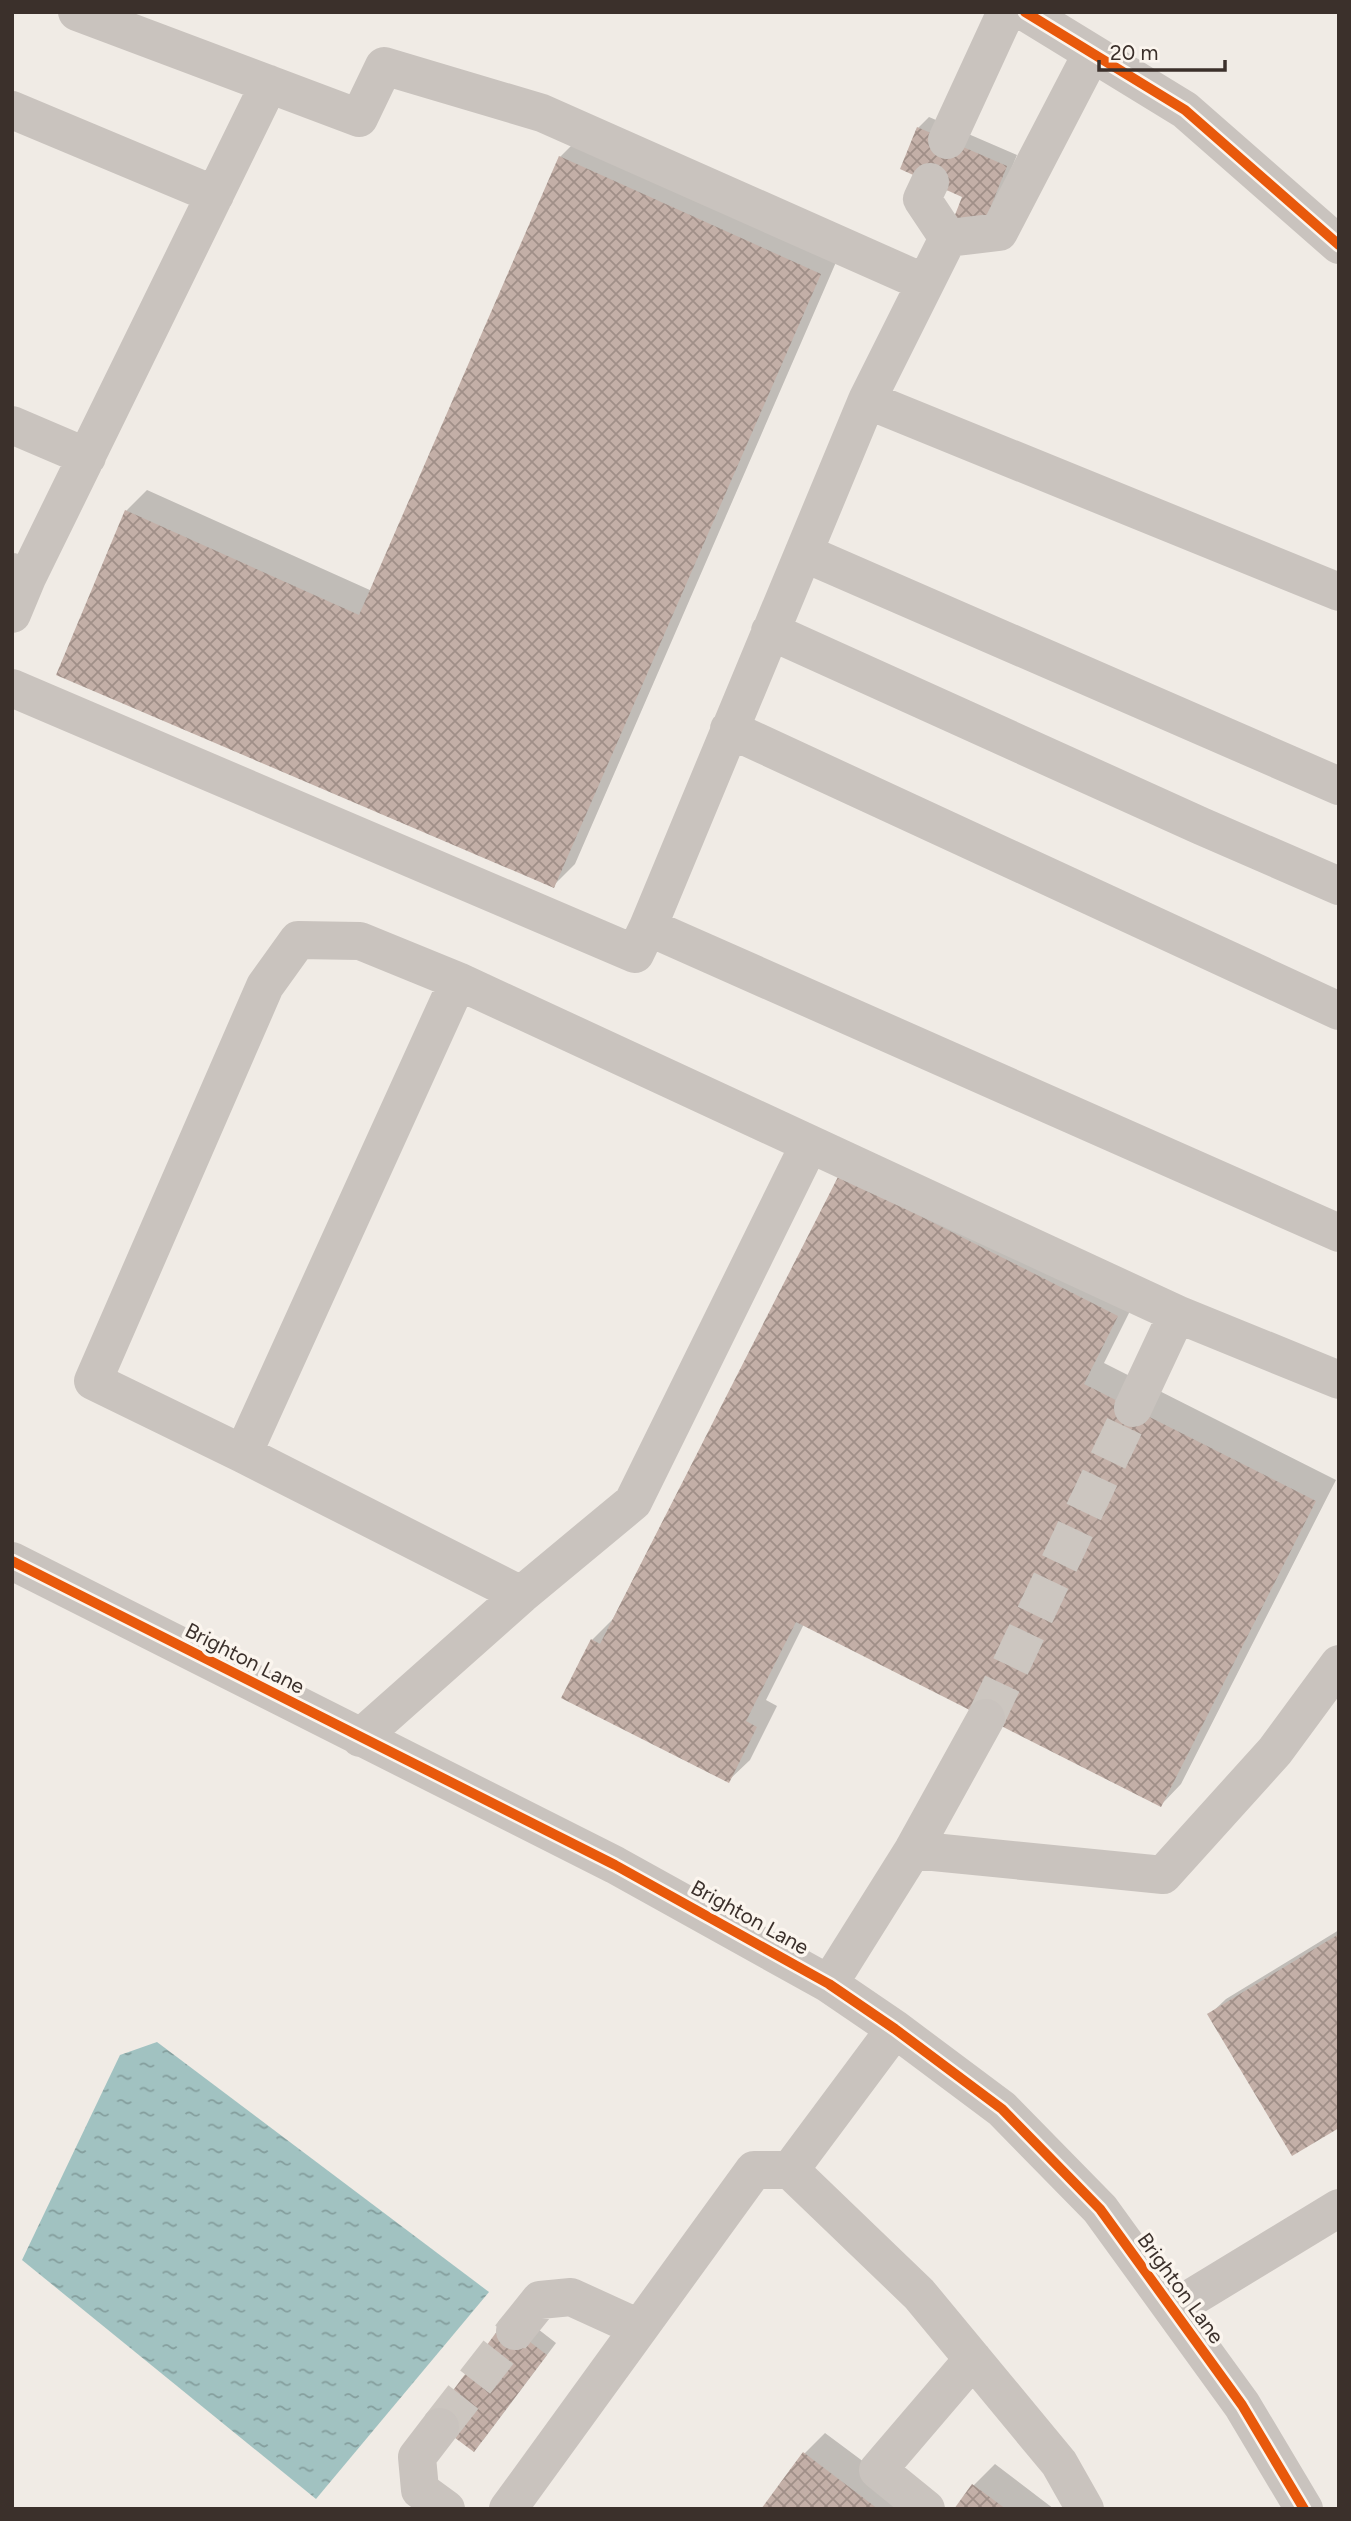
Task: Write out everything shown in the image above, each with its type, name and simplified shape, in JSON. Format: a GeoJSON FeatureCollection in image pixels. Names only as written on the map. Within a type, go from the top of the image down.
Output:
{"type":"FeatureCollection","features":[{"type":"Feature","properties":{"kind":"street"},"geometry":{"type":"LineString","coordinates":[[77,12],[359,118],[384,66],[542,113],[925,284]]}},
{"type":"Feature","properties":{"kind":"street"},"geometry":{"type":"LineString","coordinates":[[947,140],[1006,12]]}},
{"type":"Feature","properties":{"kind":"street"},"geometry":{"type":"LineString","coordinates":[[1026,12],[1185,110],[1339,245]]}},
{"type":"Feature","properties":{"kind":"street"},"geometry":{"type":"LineString","coordinates":[[948,238],[999,232],[1092,53]]}},
{"type":"Feature","properties":{"kind":"street"},"geometry":{"type":"LineString","coordinates":[[12,614],[20,575],[87,457],[270,84]]}},
{"type":"Feature","properties":{"kind":"street"},"geometry":{"type":"LineString","coordinates":[[12,110],[215,195]]}},
{"type":"Feature","properties":{"kind":"street"},"geometry":{"type":"LineString","coordinates":[[930,183],[922,199],[948,238]]}},
{"type":"Feature","properties":{"kind":"street"},"geometry":{"type":"LineString","coordinates":[[12,688],[635,954],[867,400],[948,238]]}},
{"type":"Feature","properties":{"kind":"street"},"geometry":{"type":"LineString","coordinates":[[867,400],[1339,592]]}},
{"type":"Feature","properties":{"kind":"street"},"geometry":{"type":"LineString","coordinates":[[12,425],[87,457]]}},
{"type":"Feature","properties":{"kind":"street"},"geometry":{"type":"LineString","coordinates":[[804,553],[1339,786]]}},
{"type":"Feature","properties":{"kind":"street"},"geometry":{"type":"LineString","coordinates":[[770,631],[1201,827],[1339,886]]}},
{"type":"Feature","properties":{"kind":"street"},"geometry":{"type":"LineString","coordinates":[[729,729],[1339,1011]]}},
{"type":"Feature","properties":{"kind":"street"},"geometry":{"type":"LineString","coordinates":[[648,927],[1339,1233]]}},
{"type":"Feature","properties":{"kind":"street"},"geometry":{"type":"LineString","coordinates":[[521,1595],[93,1381],[265,986],[298,940],[360,940],[458,981],[1177,1314],[1339,1380]]}},
{"type":"Feature","properties":{"kind":"street"},"geometry":{"type":"LineString","coordinates":[[243,1454],[458,981]]}},
{"type":"Feature","properties":{"kind":"street"},"geometry":{"type":"LineString","coordinates":[[360,1738],[521,1595],[633,1502],[809,1145]]}},
{"type":"Feature","properties":{"kind":"street"},"geometry":{"type":"LineString","coordinates":[[1133,1408],[1177,1314]]}},
{"type":"Feature","properties":{"kind":"street","name":"Brighton Lane"},"geometry":{"type":"LineString","coordinates":[[12,1561],[615,1865],[829,1984],[895,2029],[1010,2118],[1100,2209],[1242,2405],[1304,2509]]}},
{"type":"Feature","properties":{"kind":"street"},"geometry":{"type":"LineString","coordinates":[[914,1850],[1163,1875],[1275,1751],[1339,1664]]}},
{"type":"Feature","properties":{"kind":"street"},"geometry":{"type":"LineString","coordinates":[[829,1984],[914,1850],[986,1718]]}},
{"type":"Feature","properties":{"kind":"street"},"geometry":{"type":"LineString","coordinates":[[790,2171],[895,2029]]}},
{"type":"Feature","properties":{"kind":"street"},"geometry":{"type":"LineString","coordinates":[[508,2509],[754,2171],[790,2171],[919,2294],[1059,2463],[1085,2509]]}},
{"type":"Feature","properties":{"kind":"street"},"geometry":{"type":"LineString","coordinates":[[1173,2309],[1339,2208]]}},
{"type":"Feature","properties":{"kind":"street"},"geometry":{"type":"LineString","coordinates":[[516,2331],[540,2300],[571,2297],[639,2328]]}},
{"type":"Feature","properties":{"kind":"street"},"geometry":{"type":"LineString","coordinates":[[926,2509],[878,2470],[973,2359]]}},
{"type":"Feature","properties":{"kind":"street"},"geometry":{"type":"LineString","coordinates":[[440,2427],[417,2457],[420,2490],[446,2509]]}},
{"type":"Feature","properties":{"kind":"water"},"geometry":{"type":"Polygon","coordinates":[[[157,2042],[489,2292],[316,2499],[22,2260],[120,2055],[157,2042]]]}},
{"type":"Feature","properties":{"kind":"building"},"geometry":{"type":"Polygon","coordinates":[[[917,127],[1007,166],[981,231],[953,220],[962,197],[900,169],[917,127]]]}},
{"type":"Feature","properties":{"kind":"building"},"geometry":{"type":"Polygon","coordinates":[[[559,156],[821,274],[554,888],[56,675],[125,510],[359,615],[559,156]]]}},
{"type":"Feature","properties":{"kind":"building"},"geometry":{"type":"Polygon","coordinates":[[[839,1175],[1118,1316],[1084,1384],[1316,1501],[1161,1807],[796,1622],[746,1721],[757,1727],[729,1783],[561,1698],[591,1639],[600,1644],[839,1175]]]}},
{"type":"Feature","properties":{"kind":"building"},"geometry":{"type":"Polygon","coordinates":[[[1339,1934],[1339,2128],[1292,2156],[1207,2014],[1339,1934]]]}},
{"type":"Feature","properties":{"kind":"building"},"geometry":{"type":"Polygon","coordinates":[[[504,2322],[547,2355],[474,2452],[431,2420],[504,2322]]]}},
{"type":"Feature","properties":{"kind":"building"},"geometry":{"type":"Polygon","coordinates":[[[803,2452],[878,2509],[761,2509],[803,2452]]]}},
{"type":"Feature","properties":{"kind":"building"},"geometry":{"type":"Polygon","coordinates":[[[972,2484],[1006,2509],[954,2509],[972,2484]]]}},
{"type":"Feature","properties":{"kind":"tunnel"},"geometry":{"type":"LineString","coordinates":[[986,1718],[1133,1408]]}},
{"type":"Feature","properties":{"kind":"tunnel"},"geometry":{"type":"LineString","coordinates":[[440,2427],[515,2331]]}},
{"type":"Feature","properties":{"kind":"cycle path"},"geometry":{"type":"LineString","coordinates":[[1025,12],[1185,110],[1339,245]]}},
{"type":"Feature","properties":{"kind":"cycle path"},"geometry":{"type":"LineString","coordinates":[[12,1561],[615,1865],[829,1984],[895,2029],[1002,2109],[1100,2209],[1242,2405],[1304,2509]]}}]}
